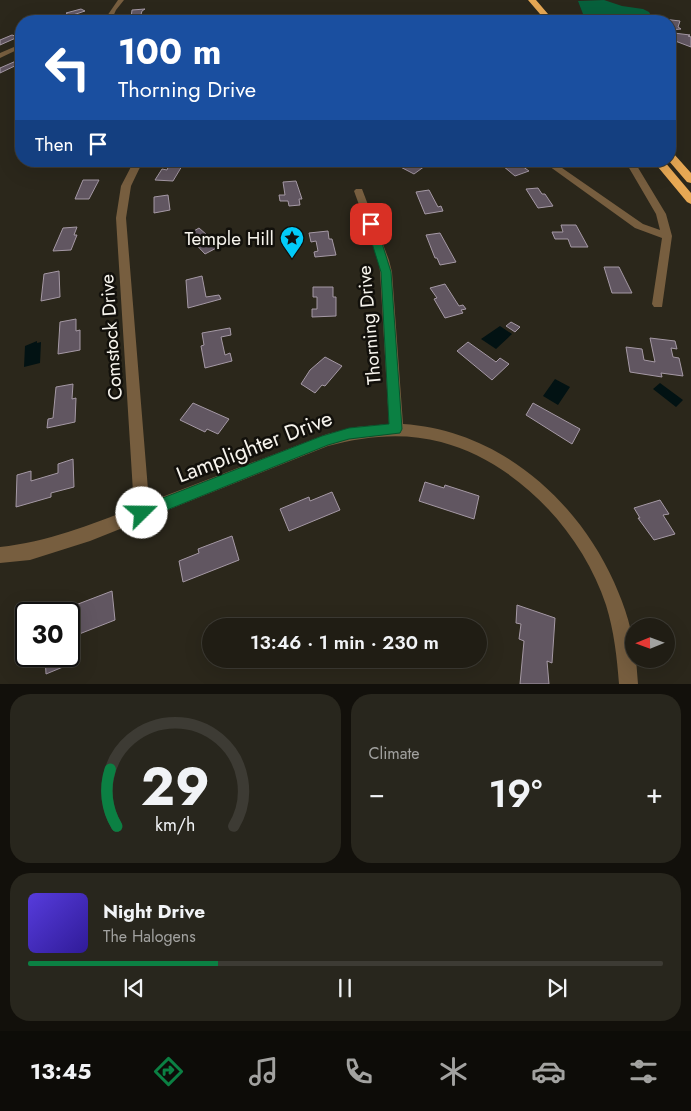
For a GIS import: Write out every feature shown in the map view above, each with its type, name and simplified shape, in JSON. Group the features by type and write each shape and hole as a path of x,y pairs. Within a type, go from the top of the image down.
{"highway":[{"path":"522,0 535,15"},
{"path":"532,0 545,15"},
{"path":"676,163 691,180"},
{"path":"663,167 691,200"}],"street":[{"path":"111,15 121,0"},
{"path":"0,56 15,49"},
{"name":"Comstock Drive","path":"136,167 126,186 121,218 142,513"},
{"path":"555,167 639,226 667,236"},
{"path":"633,167 661,214 667,236 658,304"},
{"name":"Thorning Drive","path":"359,191 384,260 386,272 396,429"},
{"name":"Lamplighter Drive","path":"0,555 57,545 326,440 349,434 396,429 443,436 489,454 525,479 553,504 584,544 603,578 615,608 624,641 629,684"}],"green space":[{"path":"604,0 622,6 643,9 651,15 585,15 578,1"}],"shaded area":[{"path":"500,326 512,334 496,349 481,339"},
{"path":"37,341 37,343 41,342 40,363 24,367 25,346"},
{"path":"555,379 570,387 558,405 543,396"},
{"path":"660,383 683,400 676,407 653,389"}],"building":[{"path":"81,9 85,11 73,15 66,13"},
{"path":"145,9 141,15 131,15 132,10"},
{"path":"676,21 680,21 678,27 681,29 676,29"},
{"path":"676,33 690,35 688,36 691,37 691,47 676,41"},
{"path":"12,35 15,36 15,38 0,45 0,40"},
{"path":"15,61 15,66 0,73 0,68"},
{"path":"168,167 181,167 173,181 155,180 162,169 167,170"},
{"path":"401,167 424,167 414,174"},
{"path":"504,167 523,167 529,171 515,176"},
{"path":"83,180 99,180 89,199 75,199"},
{"path":"296,181 302,199 299,199 300,205 289,206 288,201 280,201 279,195 285,195 283,182"},
{"path":"538,188 542,194 545,194 553,206 538,208 526,189"},
{"path":"429,190 438,207 441,206 443,211 425,214 416,192"},
{"path":"168,195 170,210 154,213 154,197"},
{"path":"561,225 576,225 588,247 571,247 568,239 555,239 552,232 563,232"},
{"path":"77,227 74,235 77,235 71,250 53,251 63,228"},
{"path":"199,228 215,242 219,240 224,244 205,254 187,235"},
{"path":"328,231 329,239 332,239 336,255 315,257 314,252 318,251 316,241 311,242 309,233"},
{"path":"440,233 456,262 440,265 437,258 435,258 426,235"},
{"path":"604,267 619,267 632,293 612,293"},
{"path":"59,271 60,297 41,301 44,274"},
{"path":"202,276 206,297 219,295 221,299 188,308 186,280"},
{"path":"445,284 459,306 463,305 466,309 461,310 463,313 445,318 434,299 437,298 430,288"},
{"path":"313,287 333,287 333,297 336,297 336,316 312,317 312,309 317,309 317,297 313,297"},
{"path":"76,319 76,331 80,330 80,350 58,354 60,322"},
{"path":"511,322 520,327 515,332 506,326"},
{"path":"230,328 231,335 221,337 225,355 230,353 232,361 205,368 201,346 204,345 202,333"},
{"path":"650,338 675,341 677,349 671,348 673,357 679,358 683,376 661,373 662,377 630,372 626,347 642,349 644,360 655,362"},
{"path":"468,342 496,362 500,358 509,364 492,380 457,351"},
{"path":"325,357 342,366 325,386 322,385 315,393 301,384 310,370"},
{"path":"73,384 72,399 76,398 75,422 47,428 48,419 53,418 56,387"},
{"path":"193,403 229,419 218,434 207,429 205,432 180,420"},
{"path":"533,403 580,429 572,444 526,415"},
{"path":"73,459 74,487 51,493 51,497 16,507 17,475 31,471 31,481 58,473 58,464"},
{"path":"425,482 444,488 445,485 479,496 474,519 419,501"},
{"path":"332,492 340,510 289,531 280,509 309,497 310,501"},
{"path":"660,500 669,514 663,515 675,534 654,540 638,518 640,518 634,508"},
{"path":"232,536 239,560 183,582 179,561 199,553 198,549"},
{"path":"112,591 115,620 80,634 80,603"},
{"path":"517,605 555,618 552,663 547,661 549,684 520,684 524,641 519,639 521,624 516,623"},
{"path":"46,667 63,667 46,674"}],"place":[{"name":"Temple Hill","path":"292,259"}],"route":[{"path":"142,513 326,440 372,430 396,429 386,272 384,260 371,224"}]}
